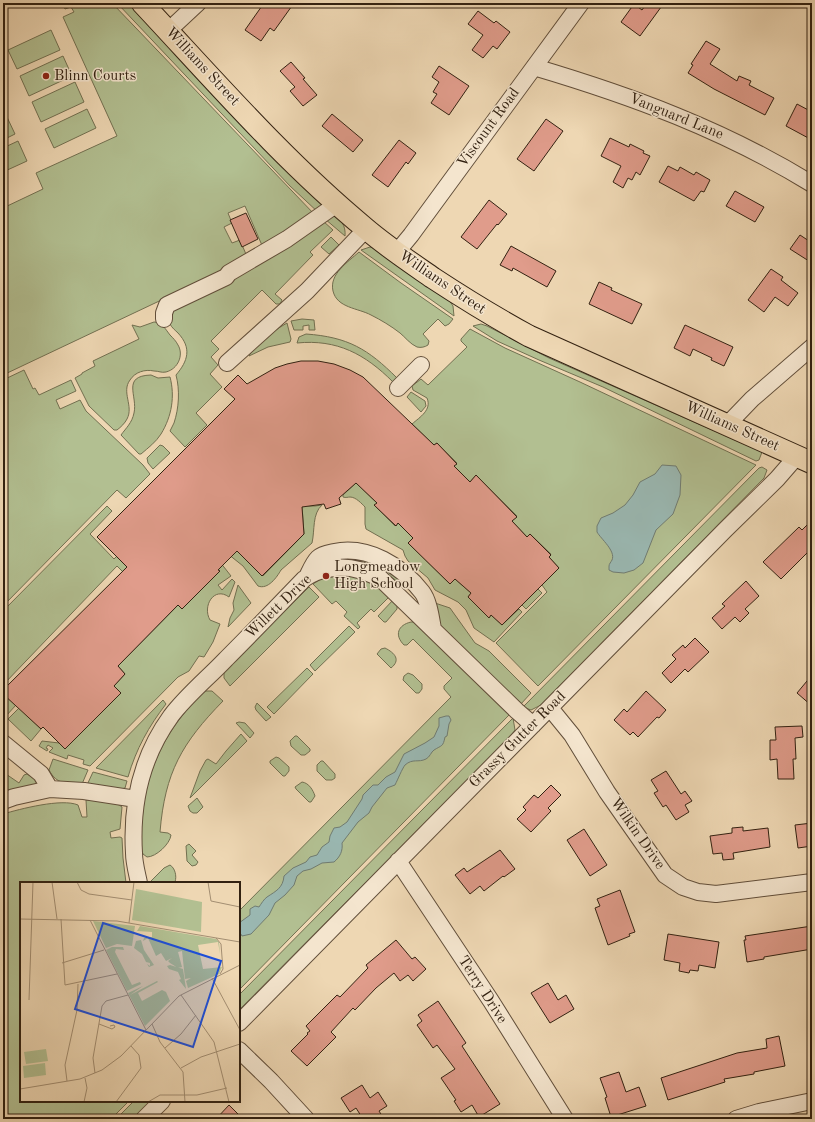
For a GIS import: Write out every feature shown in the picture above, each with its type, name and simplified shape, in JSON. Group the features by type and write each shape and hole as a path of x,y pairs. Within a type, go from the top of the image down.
{"main road":[{"name":"Williams Street","path":"142,3 286,156 337,204 366,229 397,252 474,305 515,328 580,359 804,459"}],"street":[{"path":"168,31 198,3"},
{"name":"Viscount Road","path":"397,252 411,236 581,3"},
{"name":"Vanguard Lane","path":"534,67 617,93 677,115 772,160 812,184"},
{"path":"164,319 164,313 167,305 226,277 229,273 287,239 337,204"},
{"path":"227,363 307,291 366,229"},
{"path":"727,425 752,399 812,347"},
{"path":"398,388 421,365"},
{"name":"Grassy Gutter Road","path":"240,1022 777,479 804,459"},
{"name":"Willett Drive","path":"139,882 134,855 134,817 139,783 151,751 171,716 307,577 318,559 328,553 350,550 371,554 400,570 422,591 427,602 433,630 533,725"},
{"name":"Wilkin Drive","path":"550,708 572,735 607,792 665,875 683,887 698,892 716,894 812,882"},
{"path":"3,743 41,774 50,789"},
{"path":"3,801 50,789 84,791 136,799"},
{"name":"Terry Drive","path":"398,861 491,1001 565,1119"},
{"path":"240,1051 306,1119"},
{"path":"736,1119 759,1112 812,1101"},
{"path":"144,1119 161,1102"}],"green space":[{"path":"66,3 112,3 315,215 264,250 245,206 228,213 232,223 224,227 232,243 240,240 248,259 3,375 3,208 43,189 36,173 117,136 63,17 74,12 71,7 65,9 63,5"},
{"path":"117,3 129,3 275,159 323,206 320,214 290,186"},
{"name":"Blinn Courts","path":"51,30 60,50 17,69 8,50"},
{"name":"Blinn Courts","path":"63,56 72,76 29,96 20,76"},
{"name":"Blinn Courts","path":"75,82 84,102 41,122 32,102"},
{"name":"Blinn Courts","path":"87,109 96,128 54,148 45,129"},
{"path":"6,115 15,134 3,140 3,116"},
{"path":"18,141 27,161 3,172 3,148"},
{"path":"332,215 338,218 342,223 345,229 345,236 325,219"},
{"path":"323,221 333,230 310,252 313,255 275,294 282,300 280,304 276,304 262,290 211,341 219,349 211,357 218,365 210,374 222,387 196,413 207,425 185,447 170,431 176,417 178,405 176,375 186,360 187,354 185,344 170,324 172,306"},
{"path":"331,237 339,245 329,254 321,247"},
{"path":"370,247 449,300 453,306 454,316 361,250"},
{"path":"359,252 453,319 445,326 438,319 423,334 429,341 428,345 424,347 414,346 386,323 343,304 335,297 333,291 334,279 340,269"},
{"path":"302,319 314,320 315,330 309,330 309,325 303,326 303,330 294,330 291,321"},
{"path":"154,322 159,323 164,327 177,344 180,349 179,361 174,368 166,372 151,370 144,371 137,373 132,377 127,389 129,414 123,425 117,430 114,430 89,406 75,378 95,366 93,361 139,339 132,325 140,327"},
{"path":"287,323 291,339 290,342 268,347 249,356 272,332"},
{"path":"481,324 549,358 760,451 762,452 759,460 756,461 603,387 497,341 473,326"},
{"path":"470,329 505,348 756,465 538,686 496,643 547,592 542,585 559,568 549,557 551,554 530,534 527,537 512,521 517,516 476,475 470,482 454,466 457,463 437,443 434,445 412,424 427,410 428,402 427,398 413,390 412,386 421,379 428,385 467,347 461,339"},
{"path":"306,334 334,338 356,346 376,359 397,378 393,382 372,364 350,350 325,343 297,343 299,337"},
{"path":"24,370 33,389 35,388 39,395 71,380 76,391 56,400 60,409 80,400 86,411 143,465 150,474 126,498 117,490 3,606 3,380"},
{"path":"151,375 158,378 170,377 172,384 172,406 165,427 157,440 141,454 139,454 121,435 130,423 134,413 133,383 136,379 142,376"},
{"path":"411,392 425,401 426,406 421,412 407,397"},
{"path":"160,445 170,453 153,469 148,463 147,458"},
{"path":"762,467 767,470 764,478 541,705 531,710 523,707 759,468"},
{"path":"356,483 377,503 375,506 395,526 398,523 413,538 408,543 450,584 455,579 471,593 468,597 489,618 491,615 502,625 519,609 522,612 494,642 474,628 466,610 458,602 435,590 428,578 408,561 403,550 366,529 365,507 354,498 343,497 343,495"},
{"path":"322,505 315,518 312,543 281,570 269,585 262,587 258,586 243,566 228,554 234,548 263,576 304,534 302,506"},
{"path":"107,506 112,511 90,534 114,559 119,554 133,569 126,575 117,566 3,685 3,611"},
{"path":"347,556 380,564 402,582 400,584 377,568 361,562 333,560"},
{"path":"220,562 231,576 218,585 222,590 232,579 235,582 229,597 224,594 219,594 211,599 207,609 208,615 210,620 220,624 213,642 204,657 199,656 189,671 178,677 90,766 83,764 84,760 68,755 67,759 49,752 53,748 48,745 46,748 48,749 47,751 39,746 42,741 59,743 65,749 120,693 114,686 125,674 118,666 178,605 182,609 220,571 216,567"},
{"path":"341,575 350,575 369,580 390,596 374,612 371,609 357,623 360,627 358,629 344,616 347,612 336,601 332,604 313,584 321,579"},
{"path":"238,585 251,603 228,627 234,610 233,603"},
{"path":"309,587 319,597 230,686 224,678 224,672"},
{"path":"538,589 542,593 526,609 522,605"},
{"path":"394,599 397,603 397,609 386,622 384,622 378,616"},
{"path":"432,602 450,608 475,643 489,651 531,693 520,705 441,627"},
{"path":"416,622 510,714 240,989 240,910 451,697 444,689 444,686 452,678 413,639 407,645 404,645 399,638 398,634 400,628 407,623"},
{"path":"349,626 355,632 315,671 310,665"},
{"path":"385,648 392,652 396,657 396,662 391,668 377,654 381,649"},
{"path":"307,668 313,674 274,714 267,707"},
{"path":"408,673 413,675 422,684 422,689 419,693 416,693 403,680 404,676"},
{"path":"212,691 223,701 186,745 178,760 171,775 162,811 160,832 171,835 170,839 158,852 147,857 141,850 140,837 144,801 153,767 168,736 178,721 202,693"},
{"path":"3,694 16,705 6,716 3,711"},
{"path":"163,700 166,704 144,738 128,777 96,768"},
{"path":"257,703 271,717 266,721 256,710 255,707"},
{"path":"19,708 41,729 31,741 8,719"},
{"path":"513,718 515,730 509,738 240,1009 240,994"},
{"path":"236,723 245,723 254,733 250,738"},
{"path":"241,734 247,741 190,798 200,771 206,760 208,759 216,764"},
{"path":"297,736 310,749 310,751 305,755 301,755 291,746 290,741"},
{"path":"276,757 289,767 289,771 285,776 283,776 270,763 270,761"},
{"path":"53,759 88,770 82,784 62,782 55,778 49,770"},
{"path":"323,761 335,774 335,778 332,780 326,780 317,771 317,765"},
{"path":"3,772 19,783 24,775 27,774 35,779 37,784 35,786 3,794"},
{"path":"93,772 127,781 125,788 121,789 87,785"},
{"path":"302,782 309,785 312,789 315,796 311,802 309,802 295,787"},
{"path":"197,798 203,807 197,813 193,813 190,811 188,806"},
{"path":"86,800 110,802 122,807 120,829 110,832 111,838 122,838 126,882 20,882 20,1102 128,1102 111,1119 3,1119 3,814 52,803 71,803 78,805 82,817 87,817"},
{"path":"189,844 196,851 192,855 198,862 196,865 192,866 187,861 186,846"},
{"path":"170,865 173,868 176,877 175,882 150,882 164,868"},
{"path":"133,1102 151,1102 134,1119 116,1119"}],"water":[{"path":"662,465 676,466 681,475 680,495 673,514 656,530 643,563 634,570 624,573 613,572 609,570 609,565 613,556 612,553 608,545 597,532 597,526 601,518 613,513 625,505 633,495 640,482 655,474"},
{"path":"449,716 451,720 447,736 445,737 443,744 433,751 426,759 413,761 405,765 395,785 387,788 369,813 358,822 342,843 341,851 336,860 334,862 322,863 311,869 303,871 297,876 294,885 275,903 269,915 251,934 242,936 240,933 240,922 250,915 250,909 255,906 259,907 266,898 276,891 282,884 284,876 293,868 306,862 310,857 317,855 322,847 329,842 334,828 340,827 347,822 363,795 373,785 378,785 386,777 395,772 404,754 434,737 439,726 439,718"}],"building":[{"path":"264,3 294,3 274,31 270,28 261,41 245,30"},
{"path":"647,3 664,3 640,36 621,22 634,4 642,10"},
{"path":"478,11 494,23 496,21 510,32 497,49 493,46 483,58 472,50 483,35 468,24"},
{"path":"706,41 720,49 710,64 737,81 739,76 751,81 749,85 774,98 765,115 714,89 688,73 693,65 691,64"},
{"path":"291,62 317,95 303,106 290,91 295,87 280,71"},
{"path":"439,66 469,86 449,115 431,103 437,94 433,92 439,82 432,77"},
{"path":"797,104 812,112 812,140 786,126"},
{"path":"332,114 363,140 353,152 322,126"},
{"path":"546,119 563,131 534,171 517,159"},
{"path":"610,138 629,147 630,144 644,151 643,153 650,156 640,175 636,172 632,180 628,178 623,188 613,182 621,166 601,156"},
{"path":"399,140 416,153 408,164 406,162 388,187 372,175"},
{"path":"668,166 678,171 680,167 694,175 696,172 710,180 704,192 701,191 694,201 659,182"},
{"path":"735,191 764,207 755,222 726,206"},
{"path":"489,200 507,214 477,249 461,237"},
{"path":"246,213 258,239 242,247 230,220"},
{"path":"800,235 812,243 812,263 790,249"},
{"path":"511,246 556,271 547,287 513,268 512,271 500,265"},
{"path":"771,269 783,277 781,280 798,293 788,306 775,297 764,312 748,300"},
{"path":"599,282 612,288 611,290 642,304 632,324 589,304"},
{"path":"685,325 733,347 724,366 711,360 712,358 693,349 690,356 674,348"},
{"path":"301,361 318,361 334,364 363,377 434,445 437,443 457,464 454,466 470,482 476,475 517,517 512,521 527,537 530,534 551,555 549,557 559,568 502,625 491,615 489,618 468,597 471,593 455,579 450,584 408,543 413,538 398,523 396,526 374,505 377,503 356,483 339,498 341,504 326,509 324,504 302,507 304,534 262,576 237,551 218,570 220,571 182,609 178,605 118,666 125,674 114,686 121,693 65,749 43,727 41,729 3,694 3,690 127,567 97,537 235,399 224,389 238,375 247,384 275,368"},
{"path":"812,520 812,548 781,579 763,562 799,527 802,530"},
{"path":"746,581 759,596 745,609 749,613 740,622 735,617 722,629 712,618 725,606 722,604"},
{"path":"695,638 709,652 688,672 685,669 671,683 662,673 676,659 672,655 683,645 685,648"},
{"path":"812,675 812,706 797,693"},
{"path":"646,691 666,710 659,718 657,717 638,737 633,732 630,735 614,720 624,709 627,712"},
{"path":"802,726 803,737 795,738 796,759 793,759 794,779 778,779 777,759 770,760 770,740 776,740 775,727"},
{"path":"666,771 681,794 685,791 692,801 685,805 689,812 676,820 666,805 663,807 654,793 658,791 651,780"},
{"path":"551,785 561,795 548,808 551,811 531,832 517,819 526,810 523,807 534,795 538,798"},
{"path":"812,823 812,846 798,848 795,825"},
{"path":"743,827 743,831 768,828 770,847 733,853 734,859 723,860 722,853 713,854 710,836 732,833 732,828"},
{"path":"584,829 607,865 590,876 567,840"},
{"path":"500,850 515,869 504,877 503,876 484,891 480,886 470,894 455,875 464,868 467,872"},
{"path":"620,890 635,932 629,934 630,936 608,945 595,908 600,906 597,899"},
{"path":"812,926 812,949 764,957 764,959 747,962 744,940 746,940 745,936"},
{"path":"668,934 719,942 715,968 699,965 698,971 690,970 689,973 679,971 680,963 664,960"},
{"path":"396,940 412,959 415,957 426,969 413,981 408,975 400,981 394,973 376,988 355,1010 353,1008 331,1032 336,1037 307,1066 291,1051 310,1031 306,1026 337,995 340,997 368,968 366,965"},
{"path":"548,983 558,1000 566,995 574,1009 550,1023 531,993"},
{"path":"438,1001 466,1043 462,1046 500,1104 479,1117 472,1105 461,1112 454,1101 456,1100 441,1078 455,1069 437,1045 433,1048 417,1025 422,1021 418,1015"},
{"path":"779,1036 785,1066 754,1072 754,1074 724,1079 725,1082 668,1100 661,1078 737,1053 767,1048 766,1039"},
{"path":"619,1072 626,1092 639,1087 646,1106 611,1117 605,1098 607,1097 600,1078"},
{"path":"362,1085 370,1098 378,1092 387,1106 379,1111 384,1119 363,1119 356,1108 350,1112 341,1098"},
{"path":"229,1105 243,1119 216,1119"}],"place":[{"name":"Blinn Courts","path":"46,76"},
{"name":"Longmeadow High School","path":"326,576"}]}
